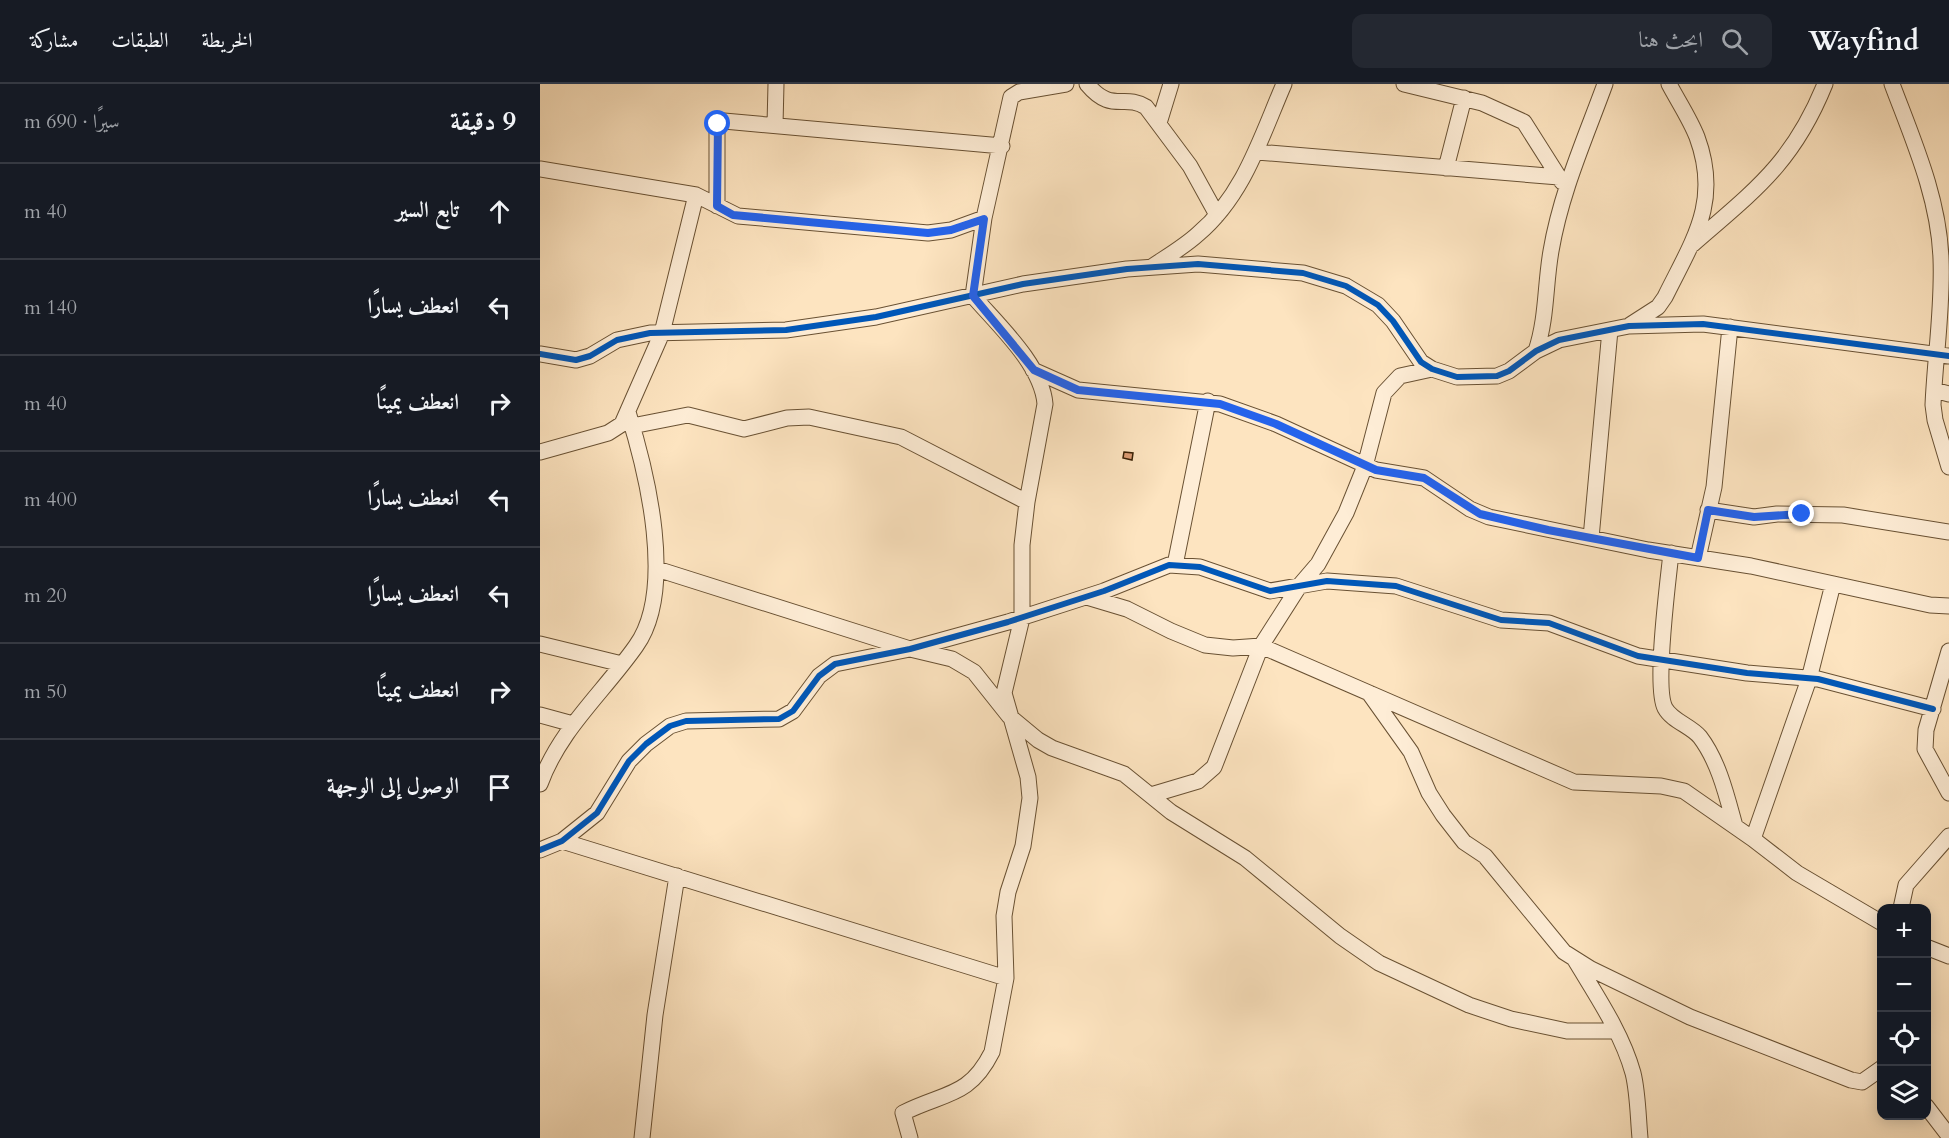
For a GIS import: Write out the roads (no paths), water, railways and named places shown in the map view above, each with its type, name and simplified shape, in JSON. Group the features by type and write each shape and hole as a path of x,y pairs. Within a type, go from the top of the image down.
{"street":[{"path":"776,84 776,126"},
{"path":"910,1138 903,1113 962,1090 987,1063 992,1052 1006,978 1004,916 1008,892 1023,846 1030,798 1028,777 1004,700 1005,679 1022,618 1022,545 1027,502 1045,404 1044,389 1034,370 973,296 984,219 1014,88 1066,84"},
{"path":"1087,84 1106,101 1143,105 1190,166 1217,215"},
{"path":"1159,123 1171,84"},
{"path":"1153,266 1198,235 1217,215 1236,189 1257,152 1284,84"},
{"path":"1404,84 1493,107 1527,124 1562,182"},
{"path":"1536,351 1545,318 1551,251 1562,182 1605,84"},
{"path":"1629,326 1662,302 1689,248 1704,211 1706,170 1696,136 1669,84"},
{"path":"1689,248 1771,176 1789,152 1813,112 1825,84"},
{"path":"1892,84 1922,163 1934,207 1941,257 1943,326 1941,392 1935,420 1949,467"},
{"path":"1446,168 1464,98"},
{"path":"717,206 718,124 724,121 1002,146"},
{"path":"1257,152 1446,168 1562,182"},
{"path":"540,169 696,195 738,216 928,233 951,230 984,219"},
{"path":"540,784 549,759 573,724 638,644 646,625 657,569 647,479 630,419 662,333 696,195"},
{"path":"540,354 576,360 590,356 628,336 786,330 876,316 1023,284 1153,266 1231,266 1303,273 1331,279 1378,306 1393,321 1413,353 1432,369 1457,377 1497,376 1509,371 1536,351 1559,340 1629,326 1703,324 1942,355"},
{"path":"1698,558 1714,487 1731,327"},
{"path":"1591,538 1610,330"},
{"path":"1151,795 1198,781 1214,767 1261,646 1335,536 1365,466 1384,393 1400,376 1432,369"},
{"path":"1034,370 1078,390 1208,401 1276,424 1384,473 1424,478 1480,514 1930,605 1949,606"},
{"path":"1175,565 1208,401"},
{"path":"540,452 608,434 630,419 688,415 744,429 787,418 809,417 901,437 1027,502"},
{"path":"1708,510 1754,517 1777,514 1843,515 1949,532"},
{"path":"1671,553 1662,660 1664,705 1670,714 1702,740 1724,784 1735,826"},
{"path":"540,850 562,841 597,813 629,761 646,744 670,726 686,721 779,719 794,711 819,676 835,664 910,649 1022,618 1175,565 1200,567 1270,591 1300,585 1351,581 1396,586 1501,620 1549,622 1638,656 1747,673 1850,685 1933,709"},
{"path":"657,569 910,649 952,659 974,672 1009,716 1044,744 1116,770 1171,812 1245,858 1362,953 1405,976 1469,1005 1511,1019 1566,1031 1616,1031"},
{"path":"1754,839 1809,679 1833,584"},
{"path":"1087,597 1127,609 1205,645 1233,648 1261,646 1574,782 1660,786 1684,791 1754,839 1797,873 1877,921"},
{"path":"540,644 622,664"},
{"path":"1949,651 1925,739 1925,749 1949,793"},
{"path":"1369,693 1410,752 1429,794 1443,815 1464,842 1485,856 1548,935 1575,960 1690,1017 1851,1080 1862,1082 1877,1071"},
{"path":"540,715 573,724"},
{"path":"1931,761 1949,764"},
{"path":"1902,904 1906,885 1949,836"},
{"path":"562,841 1006,978"},
{"path":"642,1138 655,1015 677,876"},
{"path":"1931,949 1949,956"},
{"path":"1575,960 1616,1031 1634,1075 1640,1138"},
{"path":"1931,1113 1949,1136"}]}
